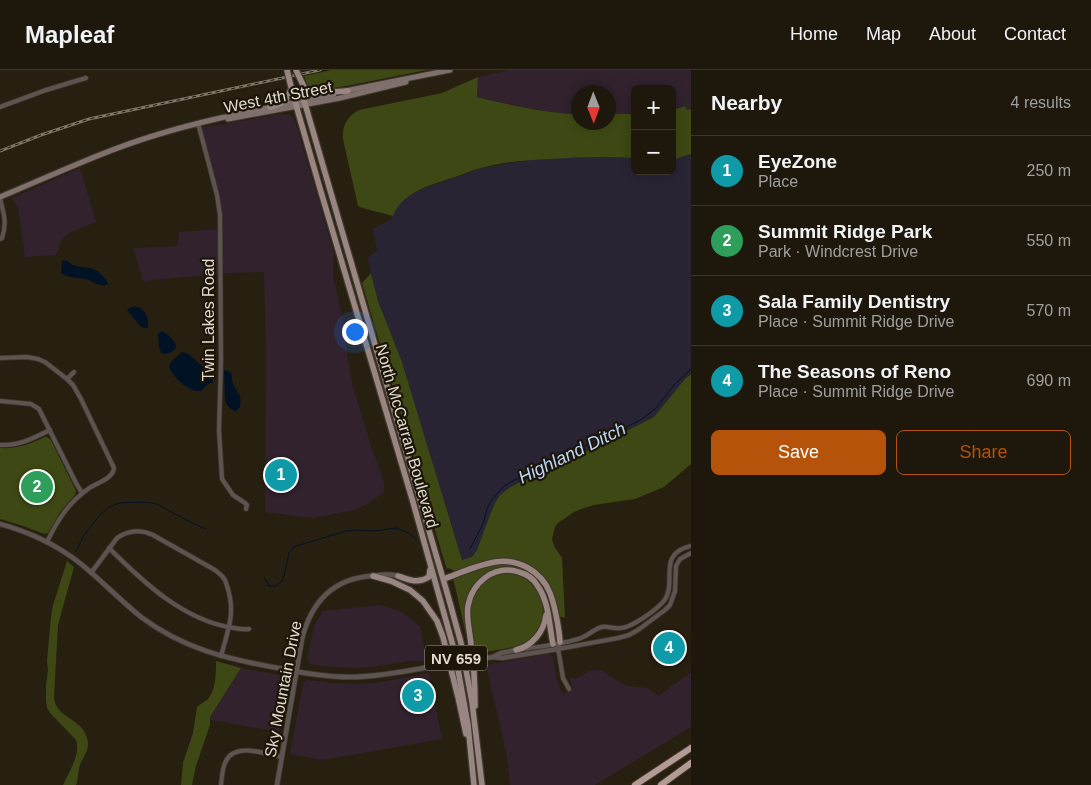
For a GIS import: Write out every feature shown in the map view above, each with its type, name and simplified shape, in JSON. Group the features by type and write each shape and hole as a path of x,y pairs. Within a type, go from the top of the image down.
{"highway":[{"path":"635,785 691,748"},
{"path":"661,785 691,763"}],"main road":[{"name":"North McCarran Boulevard","path":"296,70 303,89 304,103 444,579 460,644 475,723 482,785"},
{"name":"West 4th Street","path":"0,198 128,144 177,128 250,116 348,91 450,70"},
{"name":"West 4th Street","path":"304,103 355,95 450,70"},
{"name":"North McCarran Boulevard","path":"287,71 291,91 429,560 457,662 470,739 470,758 474,785"},
{"path":"303,89 313,93 348,91"},
{"path":"270,107 284,102 291,91"},
{"name":"West 4th Street","path":"198,124 270,107 296,105"},
{"path":"338,248 347,245"},
{"path":"398,576 412,581 426,579 431,571 429,560"},
{"path":"444,579 498,562 513,562 528,568 541,578 550,594 557,645"},
{"path":"475,723 475,681 467,611 475,588 482,580 503,570 526,575 535,581 546,603 557,645"},
{"path":"374,576 391,581 410,590 423,601 437,620 458,697 470,758"},
{"path":"516,650 528,645 540,632 546,618 546,603"}],"street":[{"path":"0,107 86,78"},
{"name":"Twin Lakes Road","path":"198,124 220,215 222,361 219,430 222,479 233,495 246,503 246,509"},
{"path":"0,198 1,208 6,218 5,232 0,239"},
{"path":"0,358 28,357 38,359 45,362 73,384 112,463 114,471 111,476 82,493 64,512 47,542"},
{"path":"67,379 74,372"},
{"path":"0,400 35,406 42,413 82,493"},
{"path":"0,444 8,445 22,442 50,430"},
{"path":"0,524 47,542 70,556 152,624 185,642 221,656 297,672 333,677 357,677 429,668 493,657 502,658 581,638 603,627 626,628 663,602 668,594 669,570 673,557 683,548 691,546"},
{"path":"91,573 114,542 123,534 135,531 147,532 215,570 222,576 232,607 231,620 221,656"},
{"path":"109,548 166,599 217,624 243,630 249,629"},
{"path":"493,657 516,650 618,638 629,635 670,605 675,591 676,566 680,559 691,553"},
{"name":"Sky Mountain Drive","path":"277,785 302,639 307,621 317,605 328,593 354,578 384,574 398,576"},
{"path":"557,645 563,678 569,689"},
{"path":"221,785 225,763 229,756 235,752 247,750 282,757"}],"shaded area":[{"path":"509,70 691,70 691,109 686,110 684,106 676,109 676,85 631,85 631,114 616,114 616,85 571,85 571,114 559,113 477,97 478,77"},
{"path":"281,114 291,115 295,121 334,254 333,276 344,323 352,384 384,484 384,491 367,504 354,510 314,518 265,512 266,350 264,272 230,273 143,281 133,248 178,246 179,232 221,229 220,215 199,128"},
{"path":"691,154 691,374 654,417 547,471 520,482 500,495 495,503 477,550 472,557 462,560 402,362 378,301 368,259 377,251 373,229 391,219 398,205 416,191 482,168 530,160 602,156 631,158 631,175 676,175 676,159"},
{"path":"80,168 96,222 69,233 60,241 59,250 56,255 25,257 18,208 12,198"},
{"path":"380,605 400,611 420,626 427,662 409,661 373,667 352,668 320,666 308,663 307,659 314,626 323,611"},
{"path":"547,654 553,657 557,680 563,694 573,689 569,676 575,679 594,670 602,670 627,686 648,688 658,696 691,672 691,727 595,785 510,785 507,757 486,665"},
{"path":"241,668 288,678 279,732 211,720 210,717"},
{"path":"429,673 442,739 323,760 290,754 303,683 305,681 375,683"}],"green space":[{"path":"332,70 427,70 346,86 316,90 308,87 304,76"},
{"path":"478,77 477,97 515,106 571,113 571,130 616,130 616,114 631,114 631,158 571,158 498,164 481,168 416,191 402,202 393,216 358,206 343,139 343,130 348,118 359,110 442,93"},
{"path":"685,106 687,110 691,109 691,154 676,159 676,130 676,109"},
{"path":"371,273 378,301 402,362 462,560 472,557 477,550 495,503 500,495 520,482 547,471 654,417 691,374 691,464 664,487 635,499 584,508 574,512 555,527 552,539 562,558 565,618 558,616 554,595 547,581 527,564 502,558 488,560 455,571 447,569 362,283"},
{"path":"45,437 51,440 76,491 75,495 60,512 48,533 44,534 0,519 0,448 23,446"},
{"path":"67,561 74,567 58,625 54,697 59,710 82,728 88,743 76,785 63,785 76,757 76,740 51,714 47,708 46,701 51,617"},
{"path":"499,563 517,565 534,574 531,576 500,569 471,591 468,644 453,578"},
{"path":"512,573 530,582 541,598 543,617 540,626 528,641 520,645 475,654 470,616 471,603 474,596 484,583 496,575"},
{"path":"216,661 241,668 210,717 210,725 196,766 192,785 181,785 183,763 193,733 197,707 207,700 212,692 215,682"}],"water":[{"path":"66,260 73,265 95,270 103,276 108,284 104,286 89,280 64,275 61,273 62,261"},
{"path":"131,307 142,309 148,320 148,328 141,327 127,310"},
{"path":"162,331 175,342 176,348 172,352 162,354 159,348 158,334"},
{"path":"182,352 191,356 205,368 208,377 213,380 201,391 186,387 171,371 170,363"},
{"path":"224,370 231,373 234,386 240,396 240,407 236,411 226,404"}],"waterway":[{"name":"Highland Ditch","path":"470,549 483,524 491,501 504,486 570,451 603,439 642,419 655,409 675,384 691,369"},
{"name":"Highland Ditch","path":"76,551 84,535 98,517 109,507 119,503 153,503 206,529"},
{"name":"Highland Ditch","path":"264,577 269,586 276,586 282,581 289,553 294,547 346,531 375,531 396,528 415,538"}],"railway":[{"path":"0,151 89,119 320,70"}],"place":[{"name":"EyeZone","path":"281,475"},
{"name":"Summit Ridge Park","path":"37,487"},
{"name":"The Seasons of Reno","path":"669,648"},
{"name":"Sala Family Dentistry","path":"418,696"}]}
